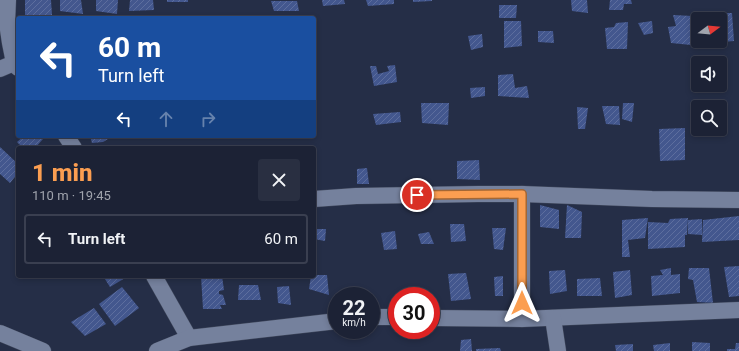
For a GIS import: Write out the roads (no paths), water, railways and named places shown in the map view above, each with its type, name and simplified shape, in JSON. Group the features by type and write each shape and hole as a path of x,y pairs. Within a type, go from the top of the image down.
{"street":[{"path":"8,0 4,23 10,43 11,67"},
{"path":"522,194 522,319"},
{"path":"316,199 364,196 522,194 652,199 739,200"},
{"path":"155,278 189,338"},
{"path":"440,318 522,319 739,310"},
{"path":"553,318 558,351"},
{"path":"157,351 189,338 328,322"},
{"path":"0,333 43,351"}]}
